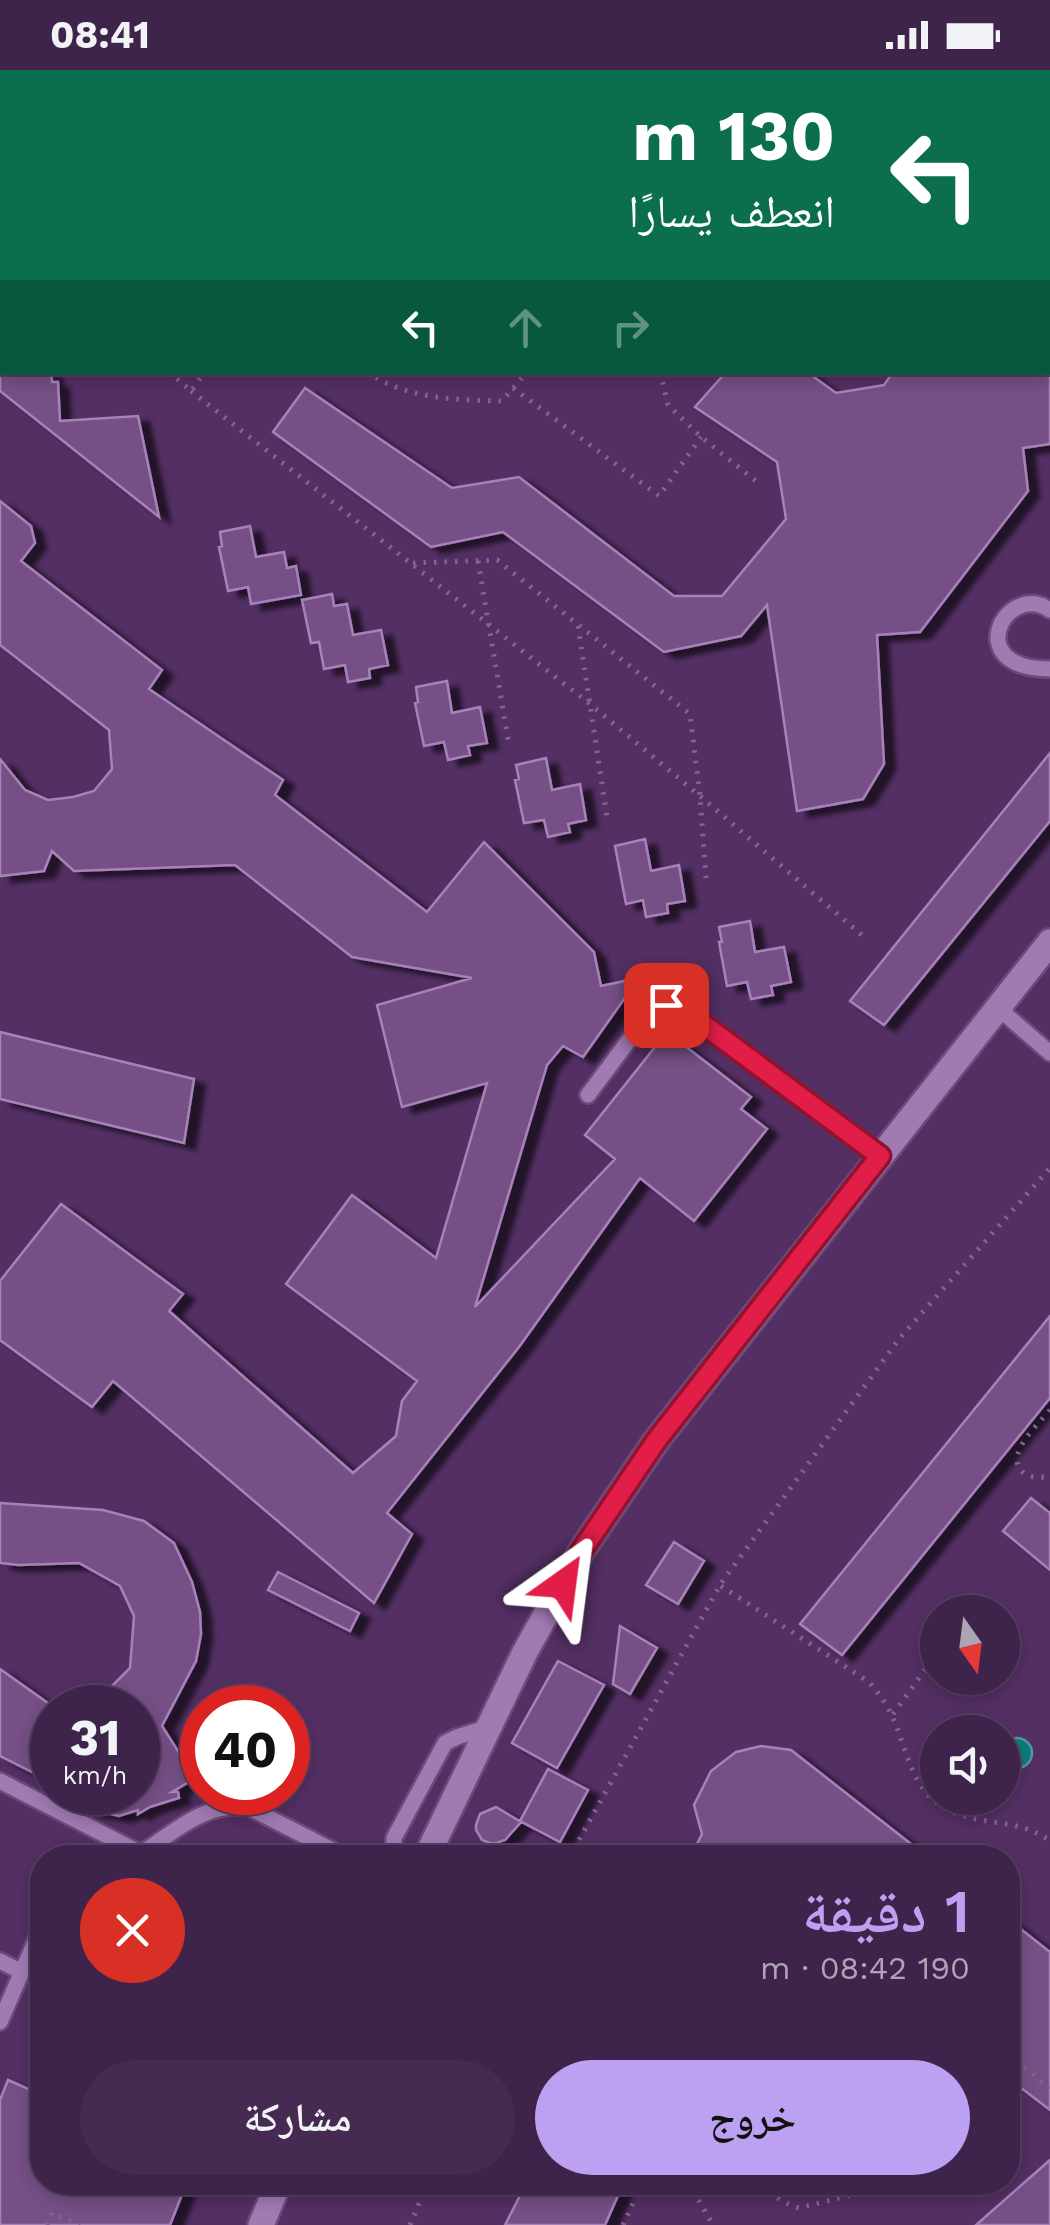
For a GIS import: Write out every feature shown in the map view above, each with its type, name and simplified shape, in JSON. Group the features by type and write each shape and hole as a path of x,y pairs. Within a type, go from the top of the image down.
{"street":[{"path":"432,1845 525,1652 582,1550 656,1441 1050,942"},
{"path":"261,2225 274,2195"}],"lane":[{"path":"1050,610 1040,603 1024,604 1009,611 1000,624 999,642 1002,654 1014,664 1050,669"},
{"path":"588,1095 650,1012 666,1005 684,1010 880,1156"},
{"path":"997,1007 1050,1053"},
{"path":"394,1845 445,1743 488,1727"},
{"path":"0,1780 127,1845"},
{"path":"160,1845 206,1811 248,1806 323,1845"},
{"path":"0,2022 30,1954"},
{"path":"0,1961 22,1972"}],"path":[{"path":"172,375 590,704 864,938"},
{"path":"191,391 204,375"},
{"path":"370,375 380,382 444,399 502,401 524,375"},
{"path":"661,375 668,405 700,437 756,480"},
{"path":"513,388 659,496 700,437"},
{"path":"410,563 497,560 690,714 706,878"},
{"path":"478,561 509,745"},
{"path":"578,623 607,817"},
{"path":"576,1845 720,1586 899,1339 1050,1168"},
{"path":"1050,1410 1020,1447 1016,1460 1021,1472 1032,1478 1050,1478"},
{"path":"720,1586 868,1682 892,1715 917,1782 930,1798 947,1810 1026,1828 1050,1840"},
{"path":"892,1715 920,1677"},
{"path":"1020,2064 1050,2088"},
{"path":"410,2225 423,2195"},
{"path":"623,2225 636,2195"},
{"path":"696,2195 713,2225"},
{"path":"774,2195 799,2208 851,2195"},
{"path":"47,2225 52,2213 80,2225"}],"shaded area":[{"path":"1020,1738 1031,1747 1031,1759 1020,1768"}],"building":[{"path":"0,375 51,375 52,382 58,382 60,421 138,416 159,517 0,391"},
{"path":"723,375 811,375 836,393 884,385 891,375 1050,375 1050,444 1023,448 1028,491 920,632 877,635 884,764 863,799 797,811 767,605 741,636 664,652 503,532 431,547 273,432 305,388 452,488 519,477 674,596 722,596 786,519 777,462 695,407"},
{"path":"0,501 31,526 35,543 21,561 162,670 149,689 283,780 275,795 427,912 484,842 594,952 601,986 639,978 583,1057 563,1046 547,1065 475,1307 615,1159 585,1135 667,1032 751,1097 741,1109 767,1129 694,1221 640,1178 519,1347 387,1513 412,1534 374,1603 113,1381 92,1407 0,1340 0,1281 61,1204 183,1294 169,1311 353,1473 396,1436 402,1401 417,1381 286,1284 352,1195 436,1258 487,1083 402,1107 377,1005 472,978 352,957 235,865 74,871 52,851 44,871 0,876 0,759 25,790 48,800 94,791 112,769 109,730 0,645"},
{"path":"250,526 256,557 284,552 287,568 296,566 301,595 251,604 248,587 228,591 219,547 220,532"},
{"path":"332,594 334,606 347,604 353,635 381,630 388,665 369,669 370,678 348,682 345,665 324,669 319,642 311,643 302,600"},
{"path":"447,681 452,713 480,707 487,743 468,746 470,755 448,760 444,742 424,746 415,703 416,687"},
{"path":"1050,753 1050,821 884,1025 850,1001"},
{"path":"546,758 552,790 580,784 586,820 568,824 570,832 548,837 544,820 524,823 515,780 519,779 516,765"},
{"path":"645,839 651,871 679,865 685,901 667,904 668,913 646,917 643,900 626,904 615,846"},
{"path":"750,921 755,952 784,947 791,982 771,986 773,995 751,999 747,982 727,986 719,942 719,927"},
{"path":"0,1032 194,1079 184,1143 0,1099"},
{"path":"1050,1316 1050,1398 842,1655 800,1624"},
{"path":"1031,1498 1050,1513 1050,1570 1003,1531"},
{"path":"0,1503 103,1510 144,1521 174,1543 192,1582 201,1634 196,1661 180,1685 162,1726 180,1754 180,1787 172,1792 178,1792 179,1798 160,1804 160,1685 113,1685 130,1668 134,1616 120,1586 79,1563 0,1563"},
{"path":"674,1542 704,1561 678,1604 646,1585"},
{"path":"278,1572 359,1613 350,1631 268,1590"},
{"path":"620,1626 657,1648 630,1694 613,1684"},
{"path":"558,1661 604,1685 557,1768 512,1743"},
{"path":"0,1669 30,1690 30,1771 0,1756"},
{"path":"761,1746 791,1750 912,1845 696,1845 702,1834 694,1805 711,1771 736,1752"},
{"path":"548,1769 588,1790 560,1842 520,1821"},
{"path":"496,1807 521,1822 505,1840 493,1844 482,1840 476,1825 480,1814"},
{"path":"1020,1928 1050,1952 1050,2110 1020,2087"},
{"path":"8,2080 30,2090 30,2195 182,2195 170,2225 0,2225 0,2100"},
{"path":"1050,2160 1050,2225 976,2225 1010,2195 1020,2195 1020,2186"},
{"path":"520,2195 618,2195 605,2225 505,2225"}],"route":[{"path":"563,1584 656,1441 880,1156 684,1010 666,1005"}]}
